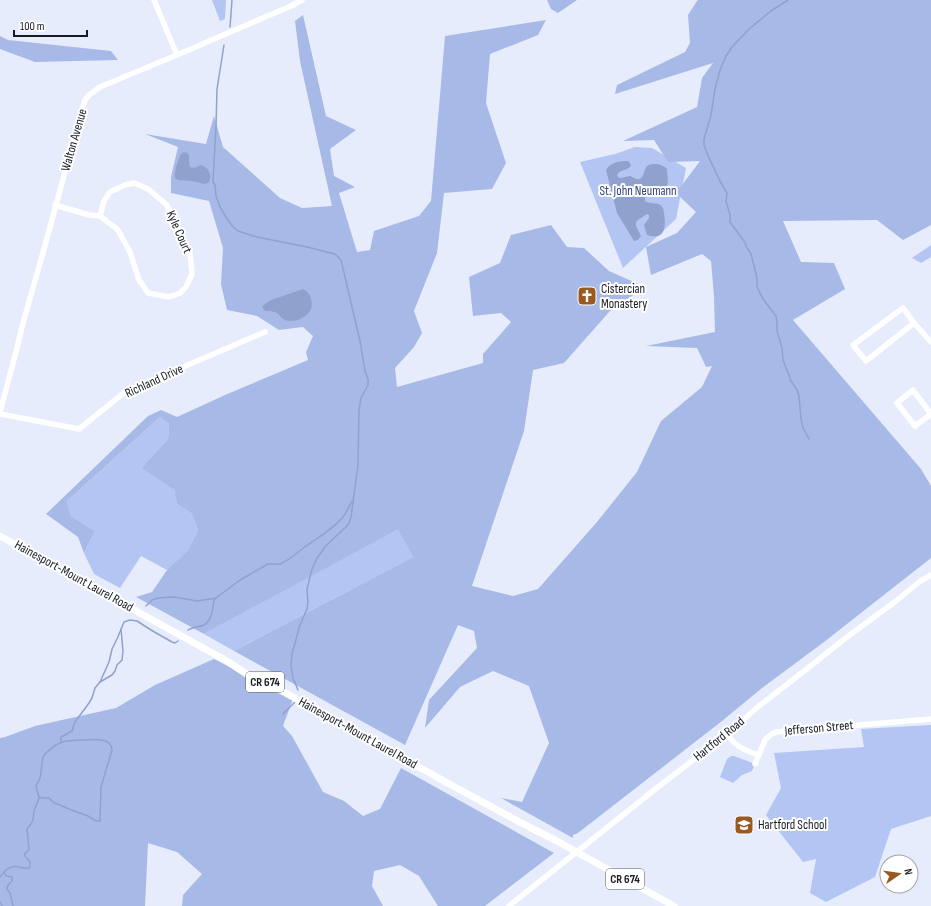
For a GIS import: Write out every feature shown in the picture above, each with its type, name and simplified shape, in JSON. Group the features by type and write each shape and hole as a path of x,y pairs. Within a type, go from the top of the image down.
{"main road":[{"name":"Hainesport-Mount Laurel Road","path":"0,536 227,661 248,675 260,679 674,906"}],"street":[{"path":"154,0 177,55"},
{"name":"Walton Avenue","path":"0,413 22,323 85,100 100,87 302,0"},
{"name":"Kyle Court","path":"55,205 100,216 118,230 130,252 139,280 148,293 169,296 180,293 186,287 192,274 190,253 167,205 148,189 134,183 117,188 110,192 104,201 100,216"},
{"path":"914,324 866,361 853,345 903,308 914,324 931,342"},
{"name":"Richland Drive","path":"0,413 79,429 125,392 265,332"},
{"path":"913,390 931,414 915,426 897,403 913,390"},
{"name":"Hartford Road","path":"509,906 674,774 727,734 759,706 919,582 931,575"},
{"name":"Jefferson Street","path":"755,764 767,737 781,731 931,719"},
{"path":"727,734 740,748 748,752 759,754"}],"green space":[{"path":"212,0 226,0 225,19 220,21"},
{"name":"St. John Neumann","path":"635,147 652,148 686,168 676,219 623,268 580,162 615,154"},
{"path":"931,245 931,257 921,263 912,258"},
{"path":"160,417 169,424 168,439 141,468 174,490 177,504 192,514 198,530 188,550 167,570 141,556 120,588 94,574 84,553 95,531 71,516 67,501"},
{"path":"398,528 413,557 234,651 204,634"},
{"path":"931,725 931,816 891,829 883,854 879,854 879,865 875,877 826,902 810,893 816,859 803,862 766,815 781,788 774,753 864,747 861,729"},
{"path":"731,756 755,764 752,771 742,775 733,783 720,777 727,759"}],"shaded area":[{"path":"547,0 577,0 558,13 551,9"},
{"path":"698,0 931,0 931,225 903,240 877,220 783,221 801,262 834,263 845,289 793,320 921,469 931,486 931,558 824,642 762,688 578,833 573,835 573,838 501,798 522,802 549,743 529,686 493,671 460,687 425,728 429,700 477,648 474,631 458,625 405,745 234,651 413,557 398,529 204,634 136,597 152,592 167,570 188,550 198,530 192,514 177,504 174,490 141,468 168,439 169,424 160,417 67,501 71,516 95,531 84,553 78,537 46,514 148,416 161,410 177,417 308,360 306,352 313,336 303,327 279,330 257,316 227,310 221,284 223,248 209,201 171,193 171,177 178,147 145,134 206,144 214,116 223,147 280,198 302,208 332,206 300,61 295,21 303,15 326,116 356,130 330,149 334,176 355,187 339,193 357,252 370,250 374,231 419,216 431,201 445,36 546,20 538,35 490,54 486,103 506,163 492,189 444,193 437,253 414,311 422,333 414,347 395,368 397,387 483,363 483,354 511,322 501,313 473,316 469,277 500,263 511,235 551,225 567,247 584,248 609,271 645,287 610,311 564,363 533,370 524,431 472,586 513,596 538,589 597,522 637,472 661,421 702,387 712,366 706,367 697,348 646,346 715,332 711,261 702,254 651,275 646,247 677,233 696,212 676,193 700,161 668,162 654,140 623,141 697,107 702,78 713,63 615,94 617,85 685,52 690,43 688,15"},
{"path":"0,36 8,40 111,51 118,60 35,62 0,49"},
{"path":"184,152 189,155 190,167 194,168 201,165 208,170 210,174 209,182 205,184 178,180 175,178 175,172 181,154"},
{"path":"628,161 631,166 628,169 618,173 618,177 630,176 639,179 642,177 646,168 651,164 660,165 667,169 667,186 659,195 645,197 645,201 657,204 663,208 665,225 659,236 647,235 644,225 649,218 649,215 647,214 636,222 636,226 641,236 638,240 634,241 617,213 606,170 610,165 616,162"},
{"path":"303,289 311,297 312,304 311,309 305,317 295,321 285,320 275,312 265,311 262,307 271,300"},
{"path":"214,659 293,699 283,726 292,736 323,792 344,801 363,816 380,809 401,768 554,853 485,906 438,906 419,876 400,865 374,871 372,886 383,906 182,906 183,895 202,874 177,852 148,843 145,906 0,906 0,738 35,726 116,708 155,685"}],"waterway":[{"path":"230,27 232,0"},
{"path":"788,0 771,11 749,29 732,47 726,56 720,70 715,89 704,145 727,193 726,201 730,215 730,222 744,241 751,254 757,278 757,287 763,299 776,316 777,331 782,348 783,360 791,381 799,396 803,428 809,439"},
{"path":"224,45 217,89 213,182 220,207 233,227 238,231 257,237 335,254 341,260 368,379 368,385 361,398 359,410 358,465 351,517 346,527 325,547 317,558 311,572 307,590 307,609 300,625 292,654 291,666 293,678 298,690"},
{"path":"146,606 152,600 158,598 174,597 197,601 216,598 240,580 268,564 280,564 291,558 335,525 344,515 352,501"},
{"path":"188,630 207,623 213,610 214,600 216,598"},
{"path":"100,682 124,622 130,620 137,621 172,642 175,643 178,641"},
{"path":"61,741 61,737 72,731 75,722 92,698 95,688 100,682 112,675 117,665 122,660 123,651 121,629"},
{"path":"283,714 295,702"},
{"path":"0,877 6,870 13,866 23,868 29,868 30,866 30,861 25,856 25,853 29,849 27,829 33,820 34,811 39,798 36,786 40,778 45,754 56,745 67,741 100,740 111,746 112,750 101,787 100,821 96,821 88,816 54,803 49,798 41,798 39,796"},
{"path":"4,872 6,876 12,877 12,881 8,885 7,889 10,893 13,906"},
{"path":"0,902 2,906"}],"place":[{"name":"Cistercian Monastery","path":"587,296"},
{"name":"Hartford School","path":"744,825"}]}
